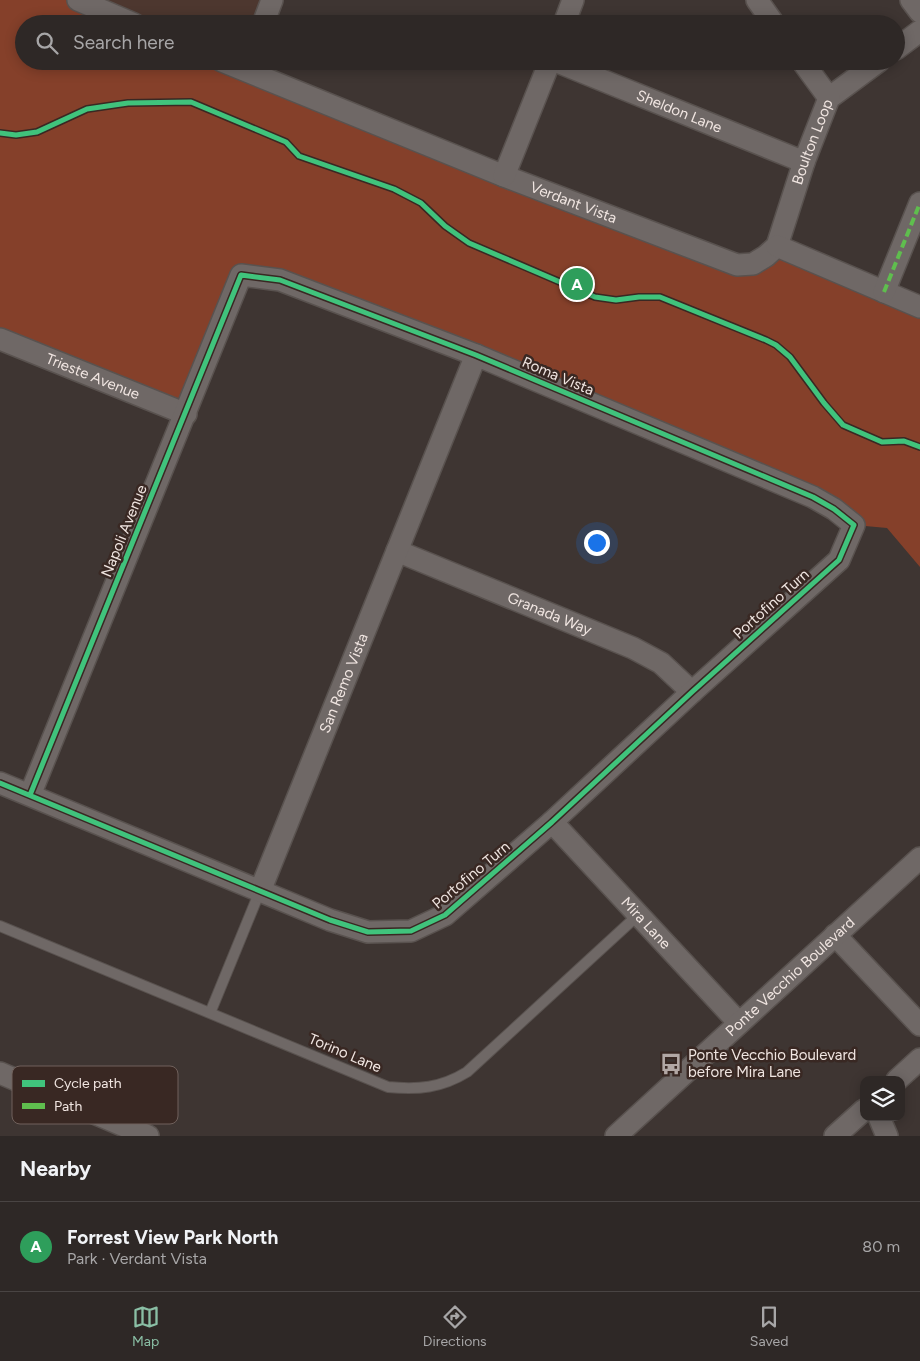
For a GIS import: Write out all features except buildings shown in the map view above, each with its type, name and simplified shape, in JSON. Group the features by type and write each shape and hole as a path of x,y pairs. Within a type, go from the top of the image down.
{"street":[{"path":"78,0 113,15"},
{"path":"266,15 272,0"},
{"path":"567,15 573,0"},
{"path":"757,0 768,15"},
{"path":"911,0 920,12"},
{"path":"905,42 920,31"},
{"name":"Verdant Vista","path":"255,70 504,176 737,265 753,264 777,246"},
{"path":"504,176 546,70"},
{"name":"Sheldon Lane","path":"577,70 804,162"},
{"path":"809,70 829,98"},
{"name":"Boulton Loop","path":"777,246 804,162 829,98 867,70"},
{"path":"884,292 920,203"},
{"path":"777,246 920,307"},
{"name":"Roma Vista","path":"242,275 280,280 476,355 813,497 834,509 854,525"},
{"name":"Napoli Avenue","path":"30,795 242,275"},
{"name":"Trieste Avenue","path":"0,339 186,414"},
{"name":"San Remo Vista","path":"260,891 476,355"},
{"name":"Portofino Turn","path":"0,783 330,920 368,932 411,931 445,915 552,822 692,692 839,560 854,525"},
{"name":"Granada Way","path":"397,551 633,648 661,662 692,692"},
{"name":"Mira Lane","path":"552,822 739,1023"},
{"name":"Ponte Vecchio Boulevard","path":"616,1136 920,858"},
{"path":"836,935 920,1025"},
{"path":"901,1076 920,1059"},
{"path":"0,1073 12,1078"},
{"path":"835,1136 860,1114"},
{"path":"881,1121 887,1136"},
{"path":"120,1124 148,1136"}],"lane":[{"name":"San Remo Vista","path":"210,1013 260,891"},
{"name":"Torino Lane","path":"0,926 388,1087 412,1090 451,1082 467,1072 638,915"}],"shaded area":[{"path":"0,0 78,0 113,15 15,15 15,70 245,70 737,265 777,246 920,309 920,567 887,528 854,525 476,355 241,276 186,414 0,339"},
{"path":"78,0 272,0 266,15 113,15"}],"marked path":[{"path":"884,292 920,203"}],"cycle path":[{"path":"0,133 16,135 37,132 87,109 128,103 191,102 286,142 299,156 394,189 421,203 445,226 469,243 595,297 616,300 660,297 766,340 776,345 790,357 843,425 882,442 904,441 920,447"},
{"path":"0,783 330,920 368,932 411,931 445,915 552,822 692,692 839,560 854,525 834,509 813,497 476,355 280,280 241,275 30,795"}],"place":[{"name":"Forrest View Park North","path":"577,284"},
{"name":"Ponte Vecchio Boulevard before Mira Lane","path":"671,1064"}]}
